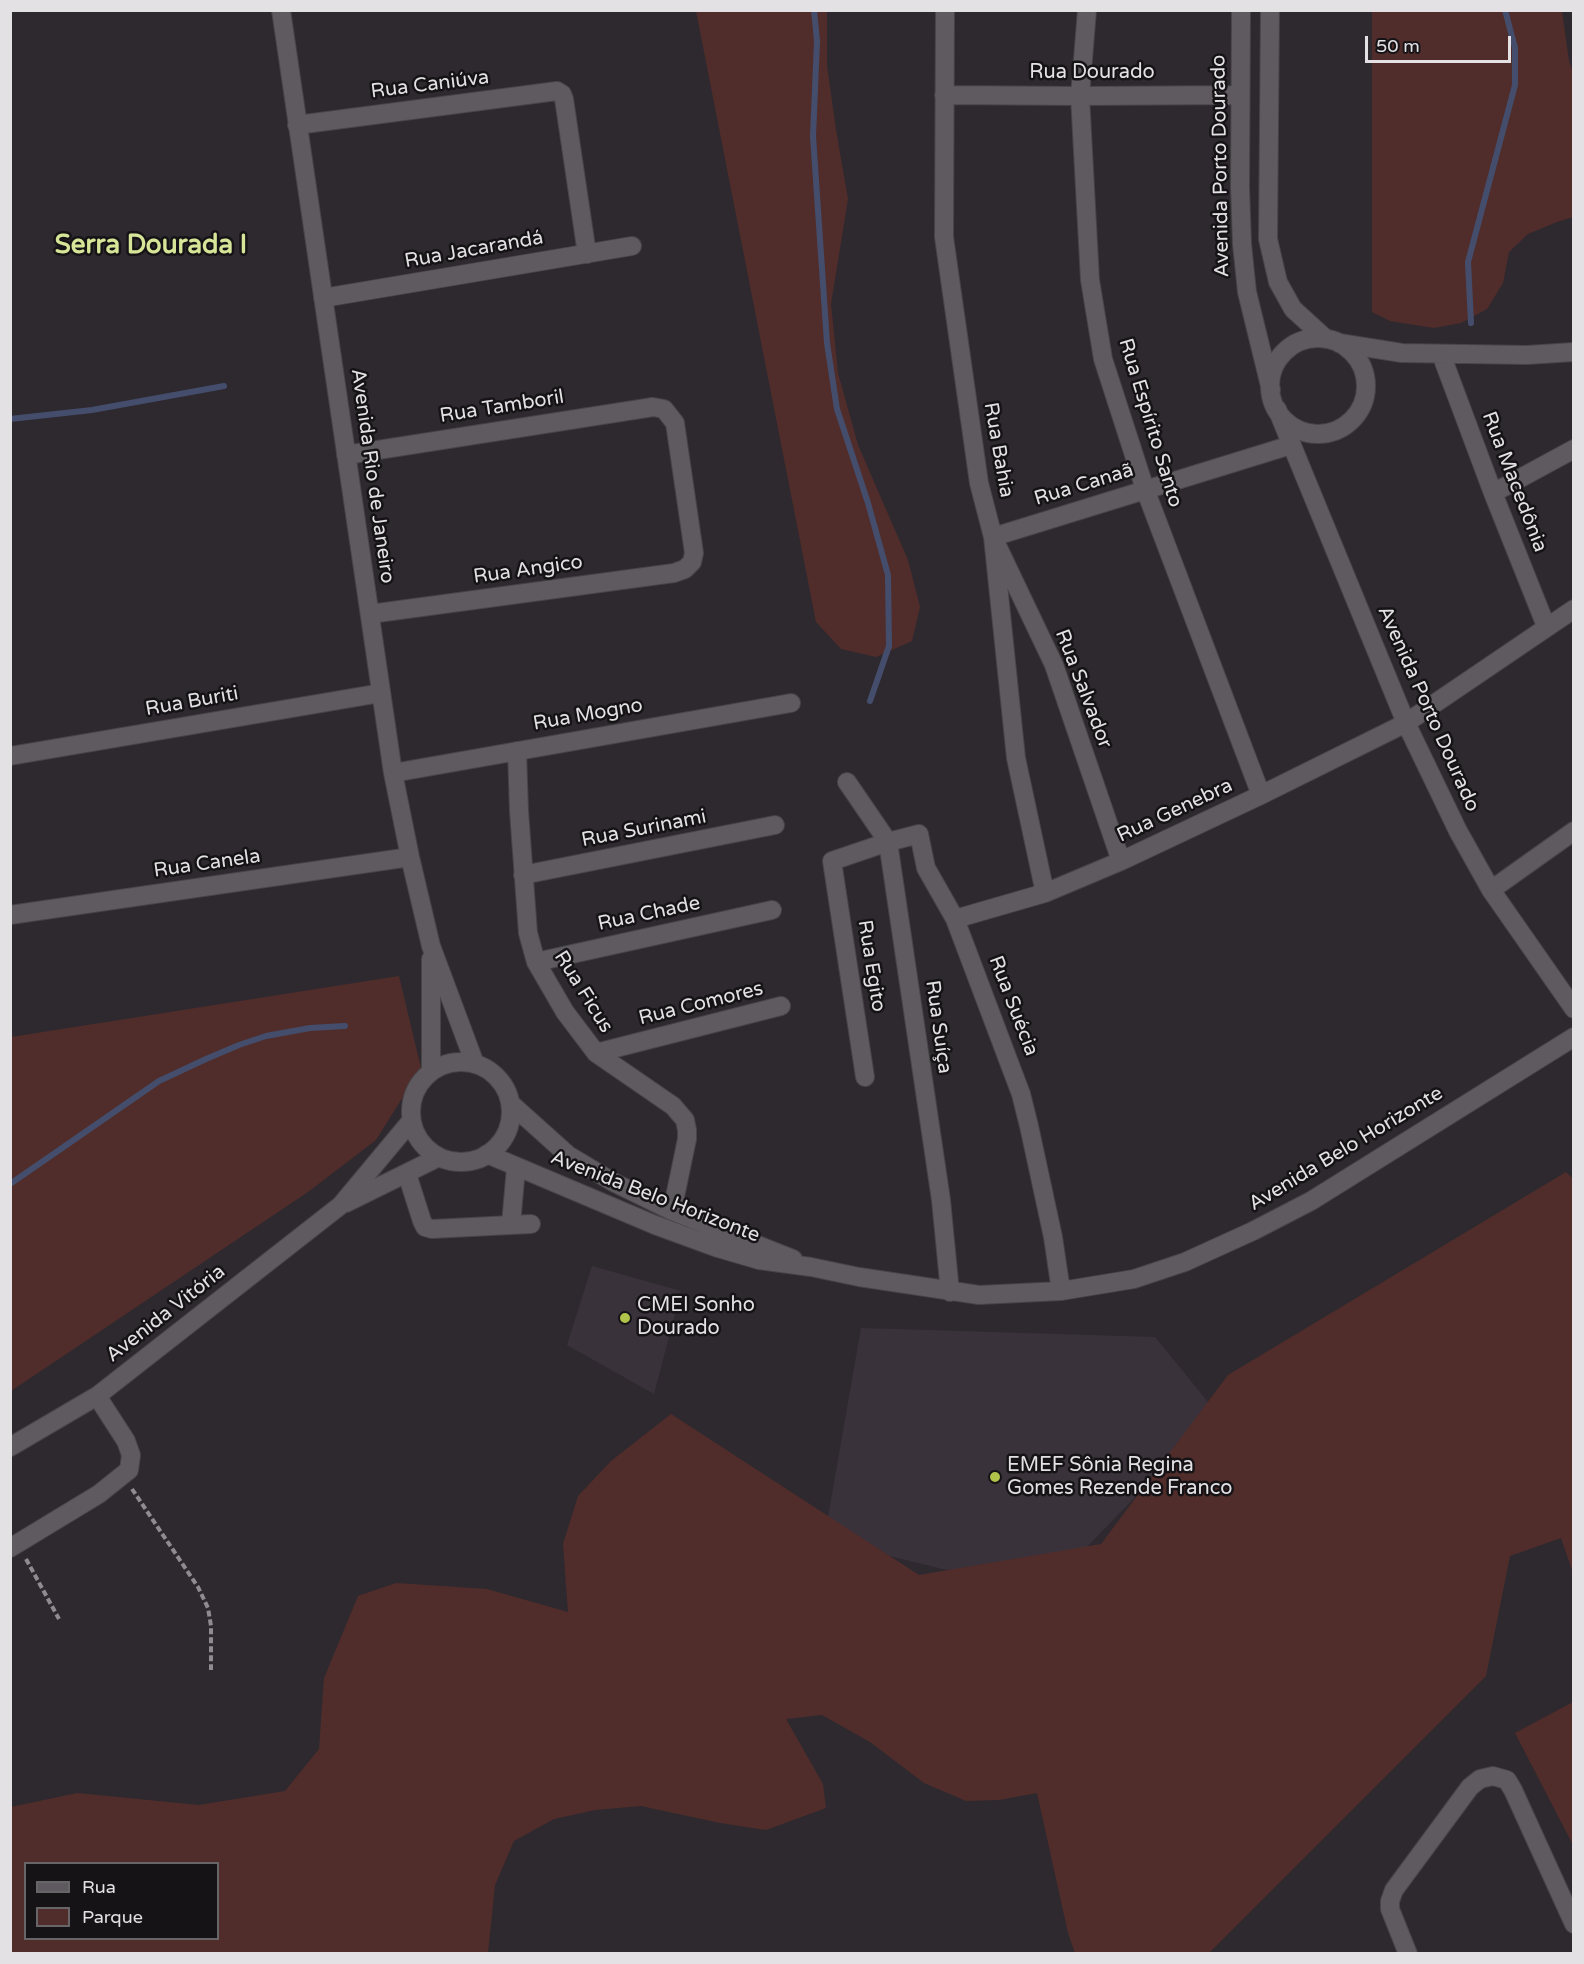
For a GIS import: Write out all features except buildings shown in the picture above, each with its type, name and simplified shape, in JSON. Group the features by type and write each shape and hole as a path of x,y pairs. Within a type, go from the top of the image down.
{"street":[{"name":"Avenida Rio de Janeiro","path":"281,10 393,773 431,945 475,1064"},
{"name":"Rua Bahia","path":"945,10 944,237 979,483 993,537 1016,758 1045,893"},
{"name":"Rua Espírito Santo","path":"1087,10 1080,96 1090,280 1103,359 1145,489 1261,795"},
{"name":"Avenida Porto Dourado","path":"1241,10 1240,187 1247,292 1271,390"},
{"path":"1270,10 1268,239 1278,282 1293,309 1332,341 1349,350 1357,359 1365,376 1362,406 1346,426 1322,434 1298,430 1288,423 1277,410 1271,390 1271,378 1282,355 1302,341 1314,338 1332,341 1402,353 1527,355 1573,351"},
{"name":"Rua Caniúva","path":"297,125 556,91 562,94 564,99 587,254"},
{"name":"Rua Dourado","path":"944,95 1240,94"},
{"name":"Rua Jacarandá","path":"323,298 632,246"},
{"name":"Rua Macedônia","path":"1441,354 1546,626"},
{"name":"Rua Tamboril","path":"346,455 645,408 664,409 675,423 694,553 689,566"},
{"name":"Avenida Porto Dourado","path":"1277,410 1406,723 1458,831 1491,890 1574,1009"},
{"name":"Rua Canaã","path":"993,537 1292,445"},
{"path":"1493,493 1574,449"},
{"name":"Rua Salvador","path":"993,537 1053,665 1121,861"},
{"name":"Rua Angico","path":"370,614 681,572 689,566"},
{"name":"Rua Genebra","path":"955,919 1045,893 1121,861 1406,723 1574,609"},
{"name":"Rua Buriti","path":"10,756 381,693"},
{"name":"Rua Mogno","path":"393,773 791,703"},
{"name":"Rua Ficus","path":"517,751 528,933 536,962 565,1012 596,1053 673,1106 685,1120 687,1139 672,1211"},
{"name":"Rua Suíça","path":"847,782 888,842 940,1200 950,1292"},
{"name":"Rua Surinami","path":"523,875 774,825"},
{"path":"1491,890 1574,831"},
{"name":"Rua Suécia","path":"832,861 919,834 926,868 955,919 1021,1094 1053,1237 1061,1291"},
{"name":"Rua Canela","path":"10,915 410,857"},
{"name":"Rua Egito","path":"832,861 865,1077"},
{"name":"Rua Chade","path":"536,962 772,910"},
{"name":"Avenida Rio de Janeiro","path":"431,945 431,1071"},
{"name":"Rua Comores","path":"596,1053 781,1006"},
{"name":"Avenida Belo Horizonte","path":"487,1154 655,1225 759,1260 979,1295 1061,1291 1134,1279 1185,1262 1253,1231 1311,1201 1574,1037"},
{"path":"452,1062 475,1064 498,1078 506,1090 510,1103 510,1118 506,1132 498,1145 487,1154 476,1160 451,1161 439,1157 421,1142 411,1121 414,1093 431,1071 452,1062"},
{"name":"Avenida Belo Horizonte","path":"510,1103 568,1155 613,1182 672,1211 764,1246 811,1267"},
{"name":"Avenida Vitória","path":"10,1447 97,1396 341,1205 411,1121"},
{"name":"Avenida Vitória","path":"341,1205 439,1157"},
{"path":"511,1224 516,1168"},
{"path":"407,1174 425,1227 432,1229 531,1224"},
{"path":"15,1546 99,1494 129,1470 131,1455 126,1441 97,1396"},
{"path":"1408,1953 1392,1917 1390,1901 1394,1890 1470,1787 1480,1779 1493,1776 1507,1780 1513,1790 1574,1924"}],"path":[{"path":"123,1476 198,1587 208,1608 211,1626 211,1670"},
{"path":"15,1546 59,1619"}],"shaded area":[{"name":"CMEI Sonho Dourado","path":"592,1266 681,1291 654,1394 567,1345"},
{"name":"EMEF Sônia Regina Gomes Rezende Franco","path":"861,1328 1155,1337 1217,1413 1074,1560 947,1570 824,1540"}],"green space":[{"path":"696,11 827,11 827,65 848,199 831,304 838,373 858,445 908,560 920,607 912,641 876,657 841,649 816,622"},
{"path":"1372,11 1562,11 1569,61 1573,72 1573,217 1528,234 1509,252 1503,283 1487,309 1461,323 1434,328 1390,321 1372,312"},
{"path":"399,976 421,1068 376,1140 308,1192 11,1391 11,1037"},
{"path":"1566,1172 1574,1180 1573,1573 1561,1538 1510,1556 1486,1676 1210,1952 1075,1953 1068,1933 1037,1793 999,1800 966,1801 924,1783 870,1742 822,1715 786,1719 823,1784 826,1808 766,1830 641,1806 595,1810 554,1819 514,1841 495,1885 488,1953 11,1953 11,1807 77,1793 199,1805 285,1791 319,1749 324,1678 358,1596 396,1583 487,1589 568,1612 563,1544 578,1496 611,1461 671,1414 919,1575 1101,1544 1228,1375"},
{"path":"1573,1702 1573,1845 1515,1733"}],"waterway":[{"path":"814,10 817,41 813,136 827,343 837,409 868,503 888,575 889,646 870,701"},
{"path":"1471,323 1468,262 1515,85 1515,48 1505,10"},
{"path":"10,419 92,410 224,386"},
{"path":"10,1184 159,1081 239,1045 266,1036 310,1028 345,1026"}],"place":[{"name":"CMEI Sonho Dourado","path":"625,1318"},
{"name":"EMEF Sônia Regina Gomes Rezende Franco","path":"995,1477"}],"district":[{"name":"Serra Dourada I","path":"151,246"}]}
